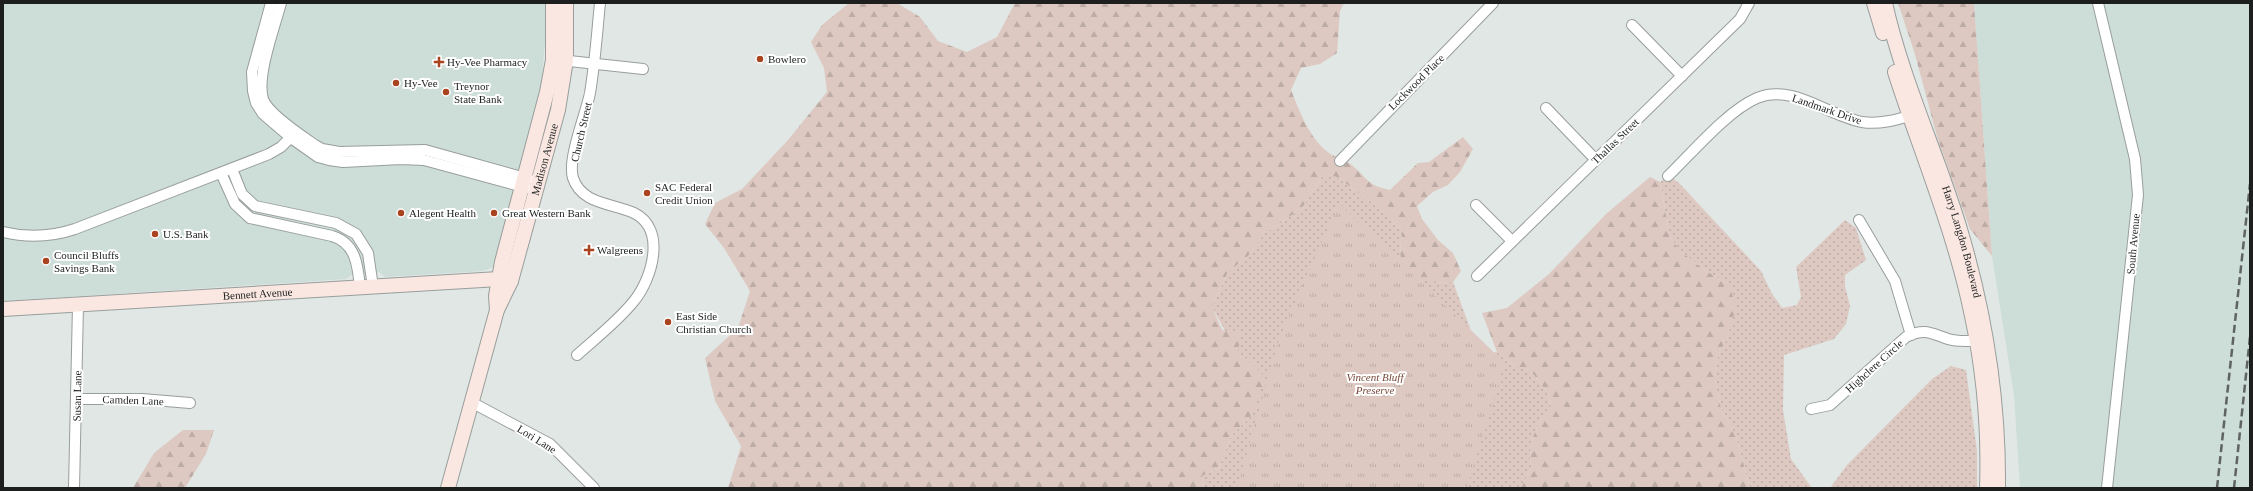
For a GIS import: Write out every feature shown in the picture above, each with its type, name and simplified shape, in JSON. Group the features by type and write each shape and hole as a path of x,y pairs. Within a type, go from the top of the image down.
{"main road":[{"name":"Madison Avenue","path":"505,280 524,182 546,96 559,60 553,3"},
{"name":"Madison Avenue","path":"448,488 497,310 496,296 505,280 538,186 558,110 559,60 566,3"},
{"name":"Harry Langdon Boulevard","path":"1874,3 1914,114"},
{"name":"Harry Langdon Boulevard","path":"1885,3 1914,114 1982,340 1998,432 1998,488"},
{"name":"Bennett Avenue","path":"3,309 505,280"},
{"name":"Harry Langdon Boulevard","path":"1982,340 1987,422 1987,488"}],"street":[{"path":"271,3 252,72 253,91 256,103 262,114 294,135 329,151 425,150 538,186"},
{"path":"281,3 266,55 261,85 263,99 269,108 294,135"},
{"name":"Church Street","path":"577,355 627,308 640,293 649,271 654,244 652,234 641,218 628,211 590,198 577,186 573,178 573,160 586,111 594,64 600,3"},
{"name":"Lockwood Place","path":"1340,161 1493,3"},
{"name":"Thallas Street","path":"1476,276 1740,19 1749,3"},
{"name":"South Avenue","path":"2098,3 2135,159 2137,189 2130,279 2107,488"},
{"path":"1632,25 1682,76"},
{"path":"559,60 643,69"},
{"name":"Landmark Drive","path":"1668,176 1743,105 1770,94 1784,94 1861,122 1883,122 1914,114"},
{"path":"1546,108 1596,160"},
{"path":"3,232 21,236 44,236 66,232 269,154 294,135"},
{"path":"232,168 242,194 255,206 336,223 356,234 368,254 366,287"},
{"path":"221,173 235,204 250,218 332,236 344,241 352,250 366,287"},
{"path":"1476,205 1512,241"},
{"path":"1859,220 1895,280 1911,335"},
{"name":"Susan Lane","path":"74,488 78,305"},
{"name":"Highclere Circle","path":"1811,409 1830,406 1906,337 1919,331 1934,333 1950,340 1982,340"},
{"name":"Camden Lane","path":"76,399 142,399 190,403"},
{"name":"Lori Lane","path":"471,402 550,444 594,488"}],"shaded area":[{"path":"3,3 545,3 545,41 541,91 493,267 483,271 385,277 379,272 351,275 346,279 3,301"},
{"path":"1974,3 2250,3 2250,488 2020,488 2014,395 1992,256"}],"green space":[{"path":"849,3 897,3 920,17 938,41 967,52 997,37 1015,3 1344,3 1340,11 1337,53 1320,64 1301,68 1291,90 1298,107 1306,124 1322,147 1332,155 1350,164 1372,184 1390,190 1418,163 1429,162 1463,137 1473,149 1460,172 1448,185 1433,192 1417,206 1422,219 1438,240 1453,253 1461,271 1453,282 1433,283 1404,273 1400,252 1402,231 1375,205 1337,177 1324,174 1302,208 1264,234 1248,256 1228,272 1212,307 1222,330 1240,333 1238,355 1249,360 1265,377 1253,414 1231,436 1219,468 1202,476 1203,488 728,488 741,446 715,401 705,358 738,328 750,291 724,248 705,224 715,203 742,189 788,140 827,92 824,68 811,42 822,25"},
{"path":"1898,3 1974,3 1992,256 1970,229 1938,140 1914,51"},
{"name":"Vincent Bluff Preserve","path":"1324,174 1337,177 1375,205 1402,231 1400,252 1433,283 1453,282 1480,355 1497,352 1509,363 1531,371 1547,392 1551,406 1541,420 1534,435 1530,451 1532,467 1521,488 1203,488 1202,476 1219,468 1231,436 1253,414 1249,360 1238,355 1212,307 1228,272 1248,256 1264,234 1302,208"},
{"path":"1668,176 1678,182 1761,271 1771,292 1782,308 1797,305 1801,297 1796,267 1845,220 1856,228 1866,260 1845,275 1845,286 1850,306 1846,324 1834,339 1784,355 1783,410 1791,459 1812,488 1750,488 1736,436 1721,408 1714,376 1718,356 1728,336 1729,284 1714,276 1688,257 1680,250 1671,237 1660,182"},
{"path":"1650,177 1660,182 1671,237 1680,250 1714,276 1729,284 1736,307 1728,336 1718,356 1714,376 1721,408 1736,436 1750,488 1521,488 1532,467 1530,450 1534,434 1551,405 1547,392 1531,371 1509,363 1497,352 1482,313 1507,308 1549,274 1606,214"},
{"name":"Vincent Bluff Preserve","path":"1339,203 1505,363 1467,488 1237,488 1279,339"},
{"path":"1951,366 1966,370 1977,451 1977,488 1830,488 1847,465 1932,379"},
{"path":"183,430 214,430 206,454 185,488 133,488 154,453"}],"railway":[{"path":"2217,488 2250,184"},
{"path":"2234,488 2250,337"}],"place":[{"name":"Bowlero","path":"760,59"},
{"name":"Hy-Vee Pharmacy","path":"439,62"},
{"name":"Hy-Vee","path":"396,83"},
{"name":"Treynor State Bank","path":"446,92"},
{"name":"SAC Federal Credit Union","path":"647,193"},
{"name":"Alegent Health","path":"401,213"},
{"name":"Great Western Bank","path":"494,213"},
{"name":"U.S. Bank","path":"155,234"},
{"name":"Walgreens","path":"589,250"},
{"name":"Council Bluffs Savings Bank","path":"46,261"},
{"name":"East Side Christian Church","path":"668,322"}]}
